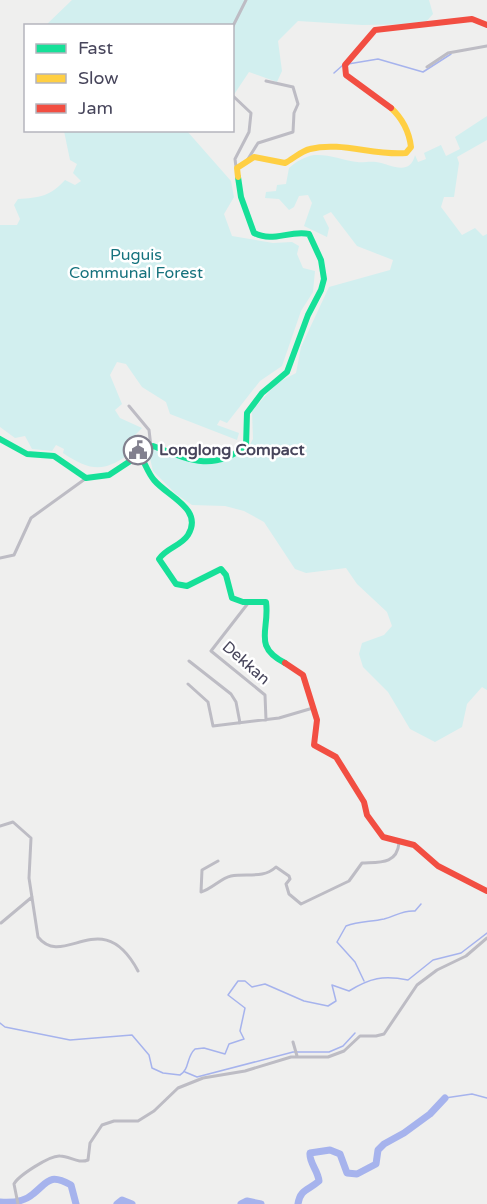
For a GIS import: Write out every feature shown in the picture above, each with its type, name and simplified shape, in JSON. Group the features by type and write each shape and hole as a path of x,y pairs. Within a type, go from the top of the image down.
{"main road":[{"path":"0,439 27,453 54,456 86,478 109,475 151,447 210,463 226,460 242,451 248,440 247,413 262,393 287,372 324,279 321,260 309,234 302,232 266,239 254,233 241,197 237,168 248,159 261,156 285,163 306,150 329,145 352,150 406,153 411,144 405,127 379,97 346,75 345,65 375,30 472,19 487,25"},
{"path":"140,455 157,483 185,506 192,522 188,536 161,555 159,561 163,568 176,584 182,587 221,569 227,576 228,589 232,598 249,602 266,602 263,637 266,648 276,658 302,673 317,720 315,746 336,757 374,826 383,837 399,843 414,845 438,866 487,891"}],"street":[{"path":"234,24 246,0"},
{"path":"427,67 448,53 487,46"},
{"path":"248,159 258,142 293,132 295,128 294,112 298,104 293,87 266,81"},
{"path":"234,97 251,113 249,132 235,159 237,168"},
{"path":"129,406 149,430 151,447"},
{"path":"0,558 14,555 31,518 86,478"},
{"name":"Dekkan","path":"249,602 211,651 265,695 266,720"},
{"path":"189,661 231,694 236,702 240,723"},
{"path":"188,684 208,702 213,726 266,720 313,708"},
{"path":"0,826 14,823 31,838 28,867 38,937 41,942 56,947 100,938 111,939 128,956 138,971"},
{"path":"218,861 202,870 201,892 230,876 242,873 251,877 270,873 276,867 289,876 286,884 288,891 301,904 349,880 362,863 388,861 396,853 399,843"},
{"path":"2,923 32,897"},
{"path":"18,1204 14,1184 16,1180 51,1158 63,1156 80,1162 88,1160 92,1139 106,1123 138,1121 154,1111 174,1090 203,1078 245,1071 297,1053 328,1057 344,1051 360,1036 384,1034 395,1021 417,985 437,970 466,956 487,938"},
{"path":"293,1042 297,1053"}],"green space":[{"path":"72,0 429,0 433,14 424,24 362,25 298,21 278,41 282,71 277,82 249,72 234,94 234,24 47,24"},
{"path":"487,116 487,140 457,157 459,163 454,197 444,197 441,207 462,235 475,228 483,236 487,234 487,690 482,687 467,704 462,727 435,742 410,729 388,692 363,667 359,654 362,643 384,635 392,626 387,612 357,584 346,568 306,573 295,569 264,522 244,511 225,506 192,505 176,494 153,471 149,454 155,449 190,461 211,462 222,461 246,452 253,439 252,411 277,383 296,373 301,347 329,287 390,270 393,260 357,246 331,212 323,216 329,228 327,237 304,226 312,203 308,195 299,196 294,207 289,210 279,199 265,198 266,192 276,191 277,185 286,184 289,168 298,161 314,155 357,162 376,162 399,168 409,166 415,155 418,162 426,159 424,153 441,145 446,156 460,149 455,137"},
{"name":"Puguis Communal Forest","path":"64,132 188,132 231,181 234,197 224,214 232,236 273,243 292,242 299,246 297,254 303,268 315,271 313,292 301,311 282,366 260,381 227,423 220,420 217,425 239,433 237,440 170,414 166,402 142,387 126,364 117,362 110,375 122,404 115,410 120,418 142,428 131,439 135,450 116,462 108,466 92,467 74,460 63,453 64,449 56,445 52,451 32,449 25,436 15,438 0,427 0,225 17,225 20,219 14,205 18,199 44,195 55,190 65,180 75,185 81,181 73,173 77,164 70,160"}],"waterway":[{"path":"348,64 378,59 423,72 451,54"},
{"path":"334,73 343,65"},
{"path":"364,981 355,962 337,942 346,926 384,919 406,911 415,911 421,904"},
{"path":"0,1023 5,1027 70,1040 132,1035 149,1055 152,1068 163,1073 180,1075 185,1070 195,1049 204,1048 225,1054 229,1044 244,1039 240,1031 245,1008 228,995 238,981 245,981 252,987 265,984 304,1001 328,1006 336,1001 332,985 349,991 377,979 408,980 433,960 461,953 487,933"},
{"path":"185,1072 197,1077 293,1052 329,1052 343,1046 355,1033"},
{"path":"445,1098 472,1094 487,1098"},
{"path":"298,1204 303,1193 319,1181 310,1153 330,1150 340,1154 347,1173 357,1174 376,1164 378,1150 384,1144 430,1114 445,1098"},
{"path":"0,1202 26,1199 53,1179 71,1185 76,1204"},
{"path":"117,1204 122,1200 132,1204"},
{"path":"241,1204 247,1201 261,1204"}],"traffic: fast":[{"path":"0,439 27,454 54,456 86,478 109,475 153,446 178,456 201,461 223,459 246,446 247,413 262,393 287,372 324,279 321,260 309,234 268,237 254,233 241,197 238,177"},
{"path":"140,455 154,480 188,510 191,518 192,526 188,535 159,559 176,584 187,586 221,569 226,575 232,598 243,602 266,602 266,644 275,657 285,663"}],"traffic: slow":[{"path":"238,177 237,168 254,157 285,163 300,153 322,147 406,153 411,147 409,136 399,116 391,108"}],"traffic: jam":[{"path":"391,108 346,75 345,65 375,30 472,19 487,25"},
{"path":"285,663 303,675 317,720 314,745 336,757 364,802 367,815 383,837 414,845 438,866 487,891"}],"place":[{"name":"Longlong Compact","path":"138,450"}]}
